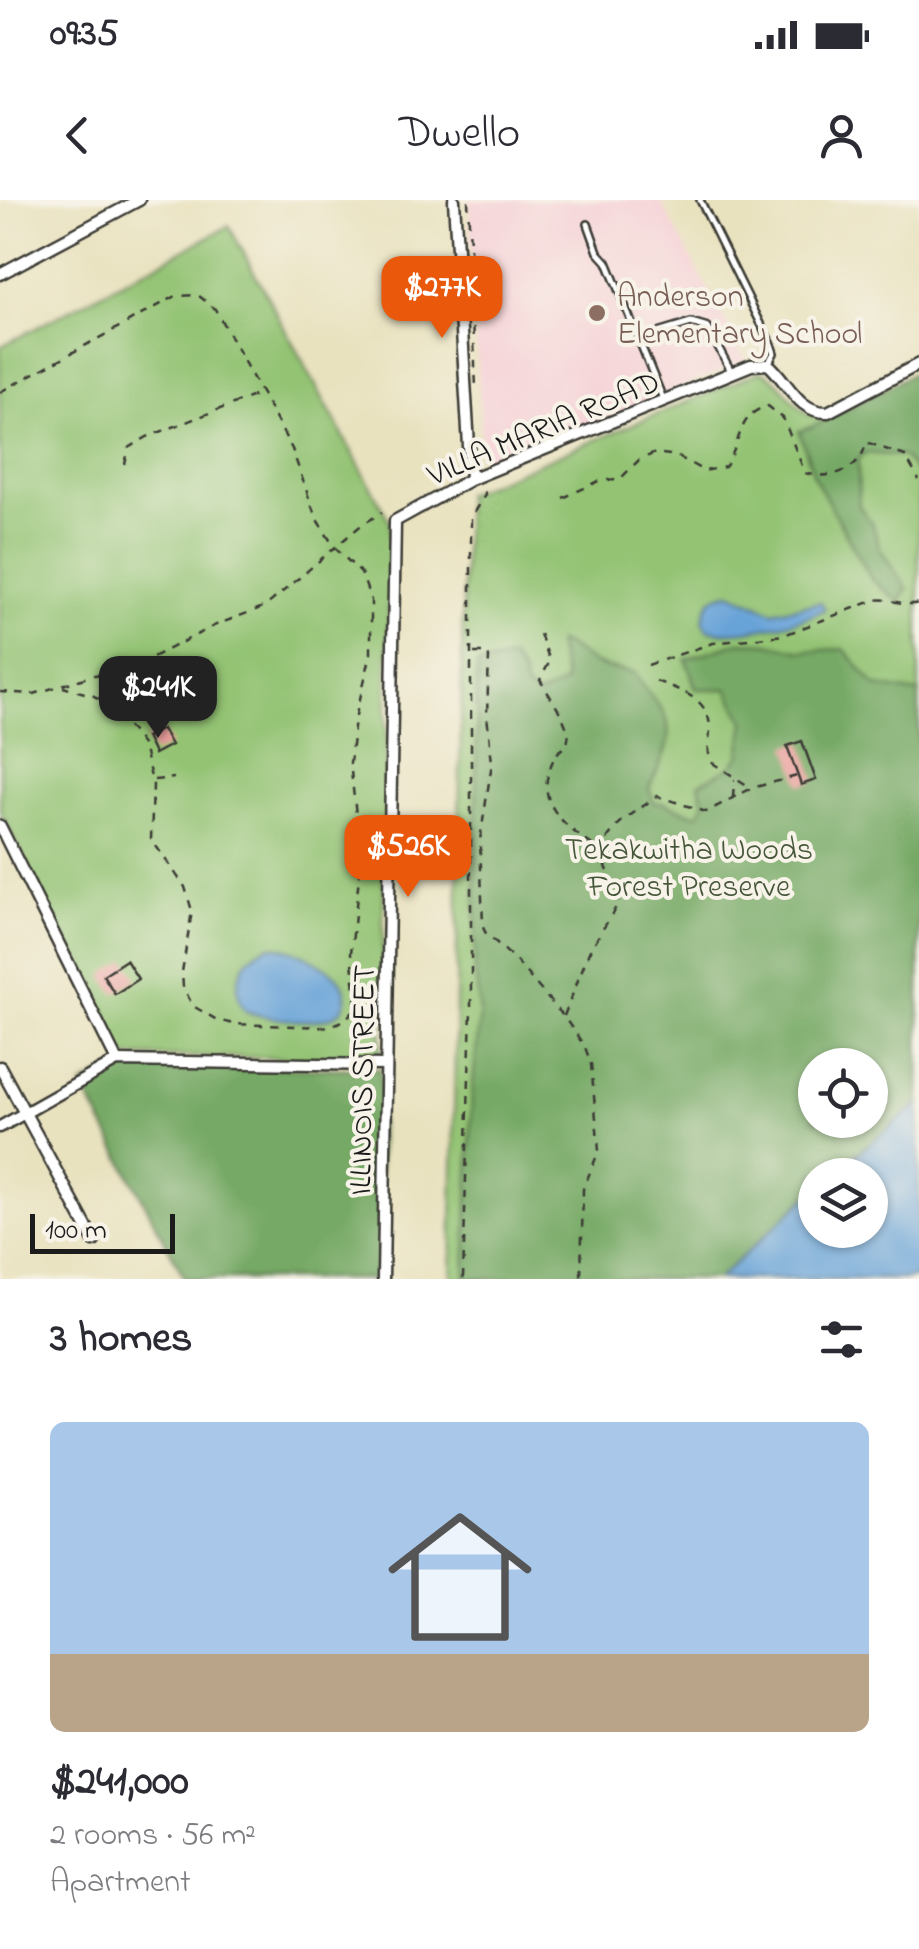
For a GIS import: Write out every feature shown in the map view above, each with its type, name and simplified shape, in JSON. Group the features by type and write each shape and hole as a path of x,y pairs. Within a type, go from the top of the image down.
{"street":[{"path":"0,274 139,200"},
{"path":"454,200 475,477"},
{"path":"768,364 806,407 816,412 828,412 919,364"},
{"name":"VILLA MARIA ROAD","path":"395,521 475,477 732,373 768,364"},
{"name":"ILLINOIS STREET","path":"383,1279 395,521"},
{"path":"0,826 117,1061"},
{"path":"0,1127 117,1061 386,1066"},
{"path":"0,1068 94,1241"}],"lane":[{"path":"700,200 771,344 774,353 768,364"},
{"path":"588,224 640,338 664,402"},
{"path":"640,338 691,323 708,328 732,373"}],"path":[{"path":"468,200 477,400"},
{"path":"0,392 165,300 187,294 208,300 215,309 301,470 310,506 336,548 360,573 371,600 371,654 355,720 350,763 361,858 351,952 356,998 353,1011 345,1020 328,1027 233,1024 193,1006 183,986 182,972 192,911 185,887 152,844 153,780 144,746 124,719 101,699 63,687"},
{"path":"125,464 130,448 147,437 260,393"},
{"path":"563,498 597,482 621,478 638,460 655,453 677,456 704,470 725,467 734,456 747,417 768,406 783,418 805,473 820,476 854,466 864,456 866,442 905,456 919,480"},
{"path":"463,1279 471,1009 471,516 484,494 475,477"},
{"path":"0,692 18,696 63,687 94,675 112,675 266,606 382,512"},
{"path":"648,665 713,643 784,635 883,598 905,605 919,603"},
{"path":"540,634 550,661 540,680 569,733 567,744 556,754 545,786 550,808 605,853"},
{"path":"472,654 487,652 488,657 487,715 492,763 480,840 483,926 564,1017 585,1047 591,1064 600,1151 583,1189 582,1279"},
{"path":"101,699 112,675"},
{"path":"656,681 690,695 704,706 710,722 707,750 711,762 752,788"},
{"path":"732,776 733,799"},
{"path":"564,1017 589,952 619,902 605,853 612,831 652,797 662,796 702,812 752,788 797,776"},
{"path":"153,780 174,778"},
{"path":"146,846 152,844"}],"shaded area":[{"name":"Anderson Elementary School","path":"469,200 660,200 746,360 483,470"}],"green space":[{"path":"229,226 390,522 381,1059 123,1056 0,811 0,347"},
{"name":"Tekakwitha Woods Forest Preserve","path":"919,370 919,1104 888,1129 888,1048 798,1048 798,1138 877,1138 852,1158 798,1158 798,1206 718,1279 451,1279 465,494 761,371 801,409 820,418 832,417"},
{"path":"919,370 919,475 902,456 864,453 858,460 859,506 872,523 880,549 907,588 900,602 871,579 815,478 799,431"},
{"name":"Tekakwitha Woods Forest Preserve","path":"558,642 599,665 635,673 663,712 669,731 649,788 654,803 697,815 704,804 699,784 732,766 740,755 745,722 727,689 696,689 686,659 740,642 768,643 801,651 844,649 876,686 919,693 919,1104 888,1129 888,1048 798,1048 798,1138 877,1138 852,1158 798,1158 798,1206 718,1279 465,1279 472,1094 480,1013 475,971 477,665 512,658 523,675 525,687 537,696 565,683"},
{"path":"119,1066 381,1069 379,1279 185,1279 82,1085"}],"water":[{"path":"730,593 773,612 821,602 825,609 767,628 733,632 707,629 703,621 708,605 714,598"},
{"path":"269,946 308,957 334,974 346,996 343,1008 336,1014 312,1020 267,1017 246,1011 238,992 241,973 251,957"},
{"path":"919,1104 919,1276 718,1279 798,1206 798,1248 888,1248 888,1158 852,1158 877,1138 888,1138 888,1129"}],"building":[{"path":"162,729 171,745 154,754 146,737"},
{"path":"802,741 816,780 801,785 787,746"},
{"path":"126,960 138,979 115,994 103,975"}],"place":[{"name":"Anderson Elementary School","path":"597,313"}]}
